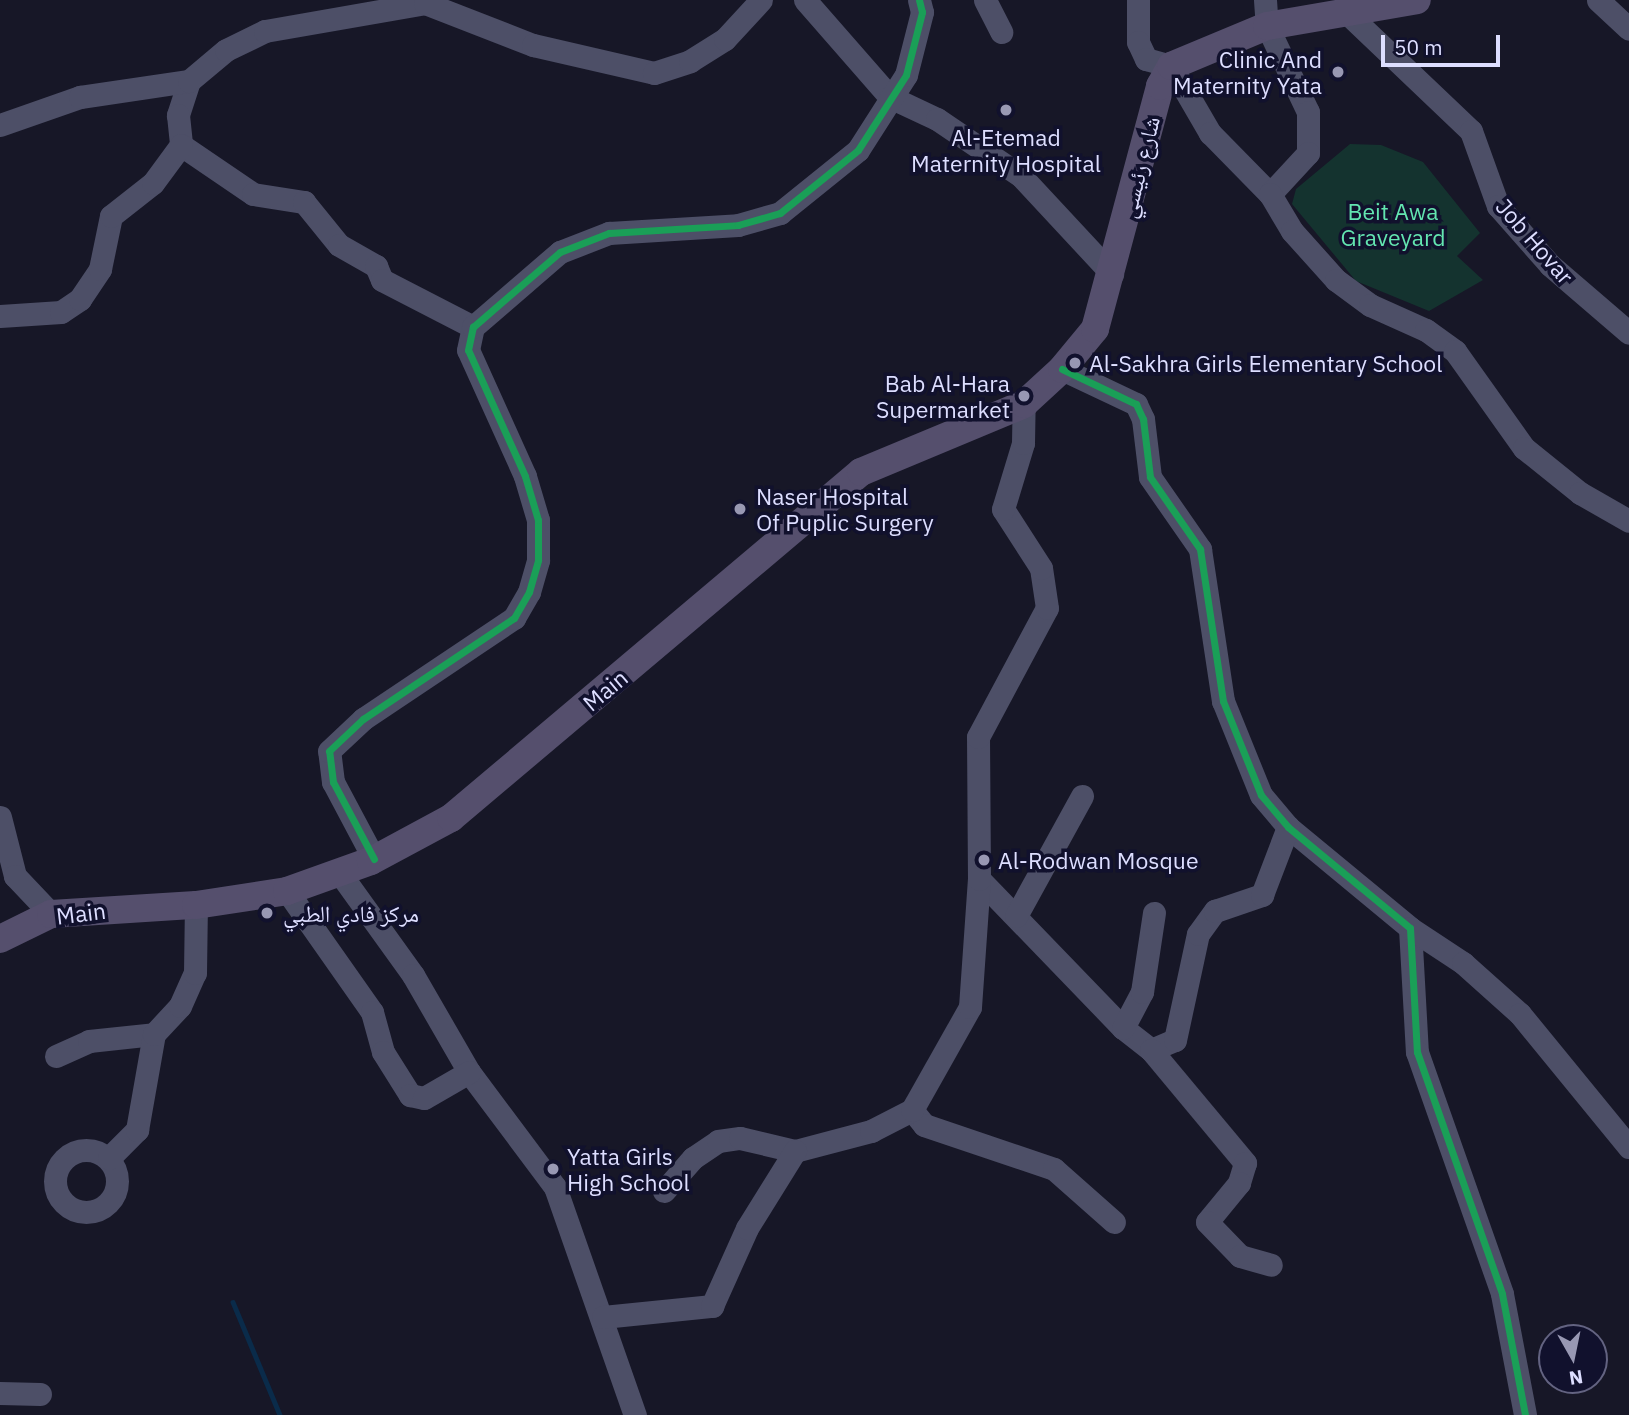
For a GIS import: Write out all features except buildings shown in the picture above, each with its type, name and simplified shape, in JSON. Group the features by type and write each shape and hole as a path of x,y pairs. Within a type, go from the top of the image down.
{"main road":[{"path":"1171,66 1266,13 1347,13 1417,0"},
{"name":"شارع رئيسي","path":"1112,274 1160,86 1171,66"},
{"name":"Main","path":"0,939 51,914 196,905 287,891 374,859 451,817 861,472 1024,404 1062,369 1095,329 1112,274"}],"street":[{"path":"0,125 80,97 189,81 226,50 265,32 426,2 533,46 654,73 690,61 725,38 761,0"},
{"path":"805,0 891,97 937,119 1021,176 1112,274"},
{"path":"374,859 333,782 329,751 363,719 514,618 538,560 538,520 525,476 468,350 473,327 560,252 609,233 738,225 780,213 858,150 906,75 922,12 919,0"},
{"path":"985,0 1000,32"},
{"path":"1138,0 1138,42 1146,59 1171,66 1210,133 1270,194 1292,231 1336,280 1370,305 1426,330 1455,351 1524,448 1580,493 1629,521"},
{"path":"1598,0 1629,29"},
{"path":"1266,13 1308,112 1308,153 1270,194"},
{"name":"Job Hovar","path":"1347,13 1471,131 1498,206 1550,265 1629,334"},
{"path":"0,316 61,312 80,299 100,269 111,216 153,183 181,145 178,115 189,81"},
{"path":"181,145 253,194 304,202 339,245 376,266 382,280 473,327"},
{"path":"1062,369 1136,404 1143,419 1150,477 1192,531 1205,565 1223,701 1238,746 1261,795 1288,827 1410,928 1463,962 1520,1014 1629,1147"},
{"path":"664,1191 692,1158 718,1141 740,1138 795,1151 871,1131 912,1110 970,1007 979,879 978,737 1046,608 1041,568 1003,509 1023,443 1024,404"},
{"path":"1016,916 1082,796"},
{"path":"0,817 15,876 51,914"},
{"path":"1151,1050 1175,1040 1198,934 1215,911 1262,895 1288,827"},
{"path":"340,872 414,975 469,1072 555,1187 603,1317 635,1415"},
{"path":"979,879 1123,1028 1151,1050 1245,1163 1239,1183 1207,1222 1240,1256 1271,1265"},
{"path":"287,891 372,1012 383,1052 410,1095 424,1098 469,1072"},
{"path":"109,1158 137,1130 153,1034 180,1006 195,973 196,905"},
{"path":"1123,1028 1142,992 1154,913"},
{"path":"1410,928 1417,1052 1502,1294 1525,1415"},
{"path":"56,1056 89,1041 153,1034"},
{"path":"912,1110 924,1125 1054,1169 1114,1222"},
{"path":"603,1317 712,1306 747,1228 795,1151"},
{"path":"0,1393 40,1394"}],"green space":[{"name":"Beit Awa Graveyard","path":"1350,144 1381,145 1423,162 1480,233 1457,256 1483,280 1429,311 1356,281 1292,204 1296,189"}],"waterway":[{"path":"233,1302 280,1415"}],"cycle path":[{"path":"374,859 333,782 329,751 363,719 514,618 529,592 538,560 538,520 525,476 468,350 473,327 560,252 609,233 738,225 780,213 858,150 906,75 922,12 919,0"},
{"path":"1062,369 1136,404 1143,419 1150,477 1200,549 1223,701 1261,795 1288,827 1410,928 1417,1052 1502,1294 1525,1415"}],"place":[{"name":"Clinic And Maternity Yata","path":"1338,72"},
{"name":"Al-Etemad Maternity Hospital","path":"1006,110"},
{"name":"Al-Sakhra Girls Elementary School","path":"1075,363"},
{"name":"Bab Al-Hara Supermarket","path":"1024,396"},
{"name":"Naser Hospital Of Puplic Surgery","path":"740,509"},
{"name":"Al-Rodwan Mosque","path":"984,860"},
{"name":"مركز فادي الطبي","path":"267,913"},
{"name":"Yatta Girls High School","path":"553,1169"}]}
